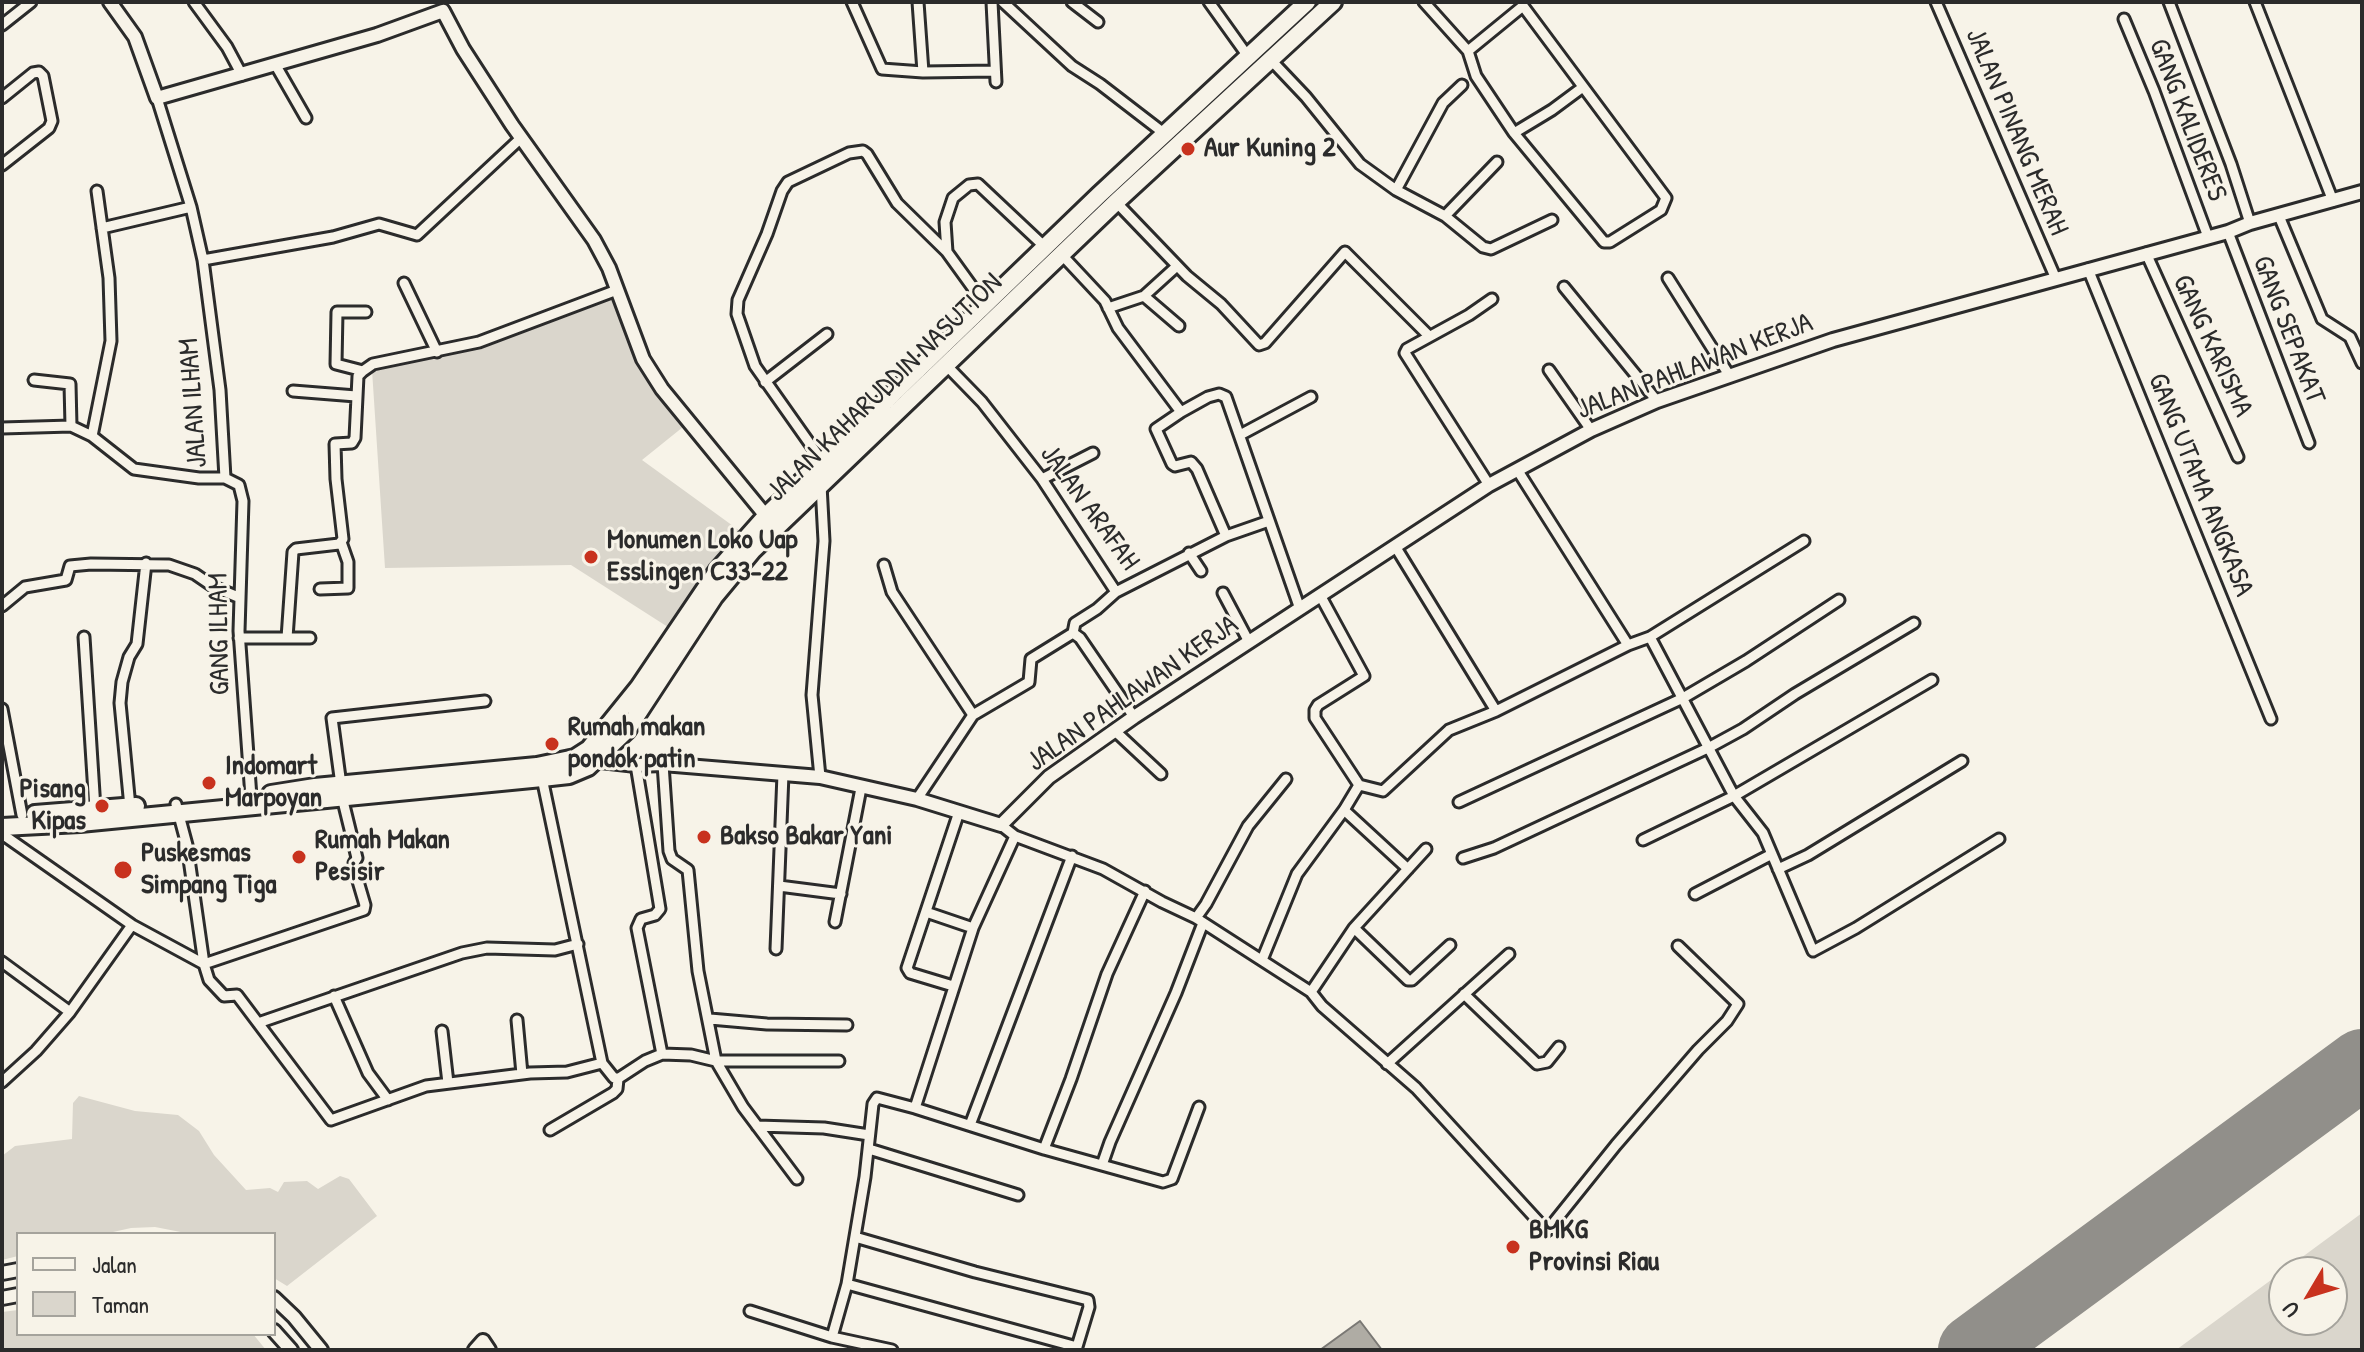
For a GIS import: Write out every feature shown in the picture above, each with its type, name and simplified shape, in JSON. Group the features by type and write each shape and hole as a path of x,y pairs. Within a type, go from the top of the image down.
{"highway":[{"name":"JALAN KAHARUDDIN NASUTION","path":"2,827 80,823 251,797 569,775 627,730 714,597 753,550 821,483 864,432 986,306 1247,55 1307,2"},
{"name":"JALAN KAHARUDDIN NASUTION","path":"589,757 593,746 632,696 718,570 766,516 822,461 864,432 946,365 1116,202 1333,2"},
{"name":"JALAN KAHARUDDIN NASUTION","path":"2,817 130,807 177,808 342,791 589,757"}],"street":[{"path":"2,25 31,2"},
{"path":"110,2 135,37 157,98 377,35 441,6 463,49 521,138 594,240 643,359 662,389 766,516"},
{"path":"194,2 227,47 242,75"},
{"path":"852,2 880,67 886,70 996,76 992,2"},
{"path":"918,2 923,72"},
{"path":"1003,2 1059,56 1165,134"},
{"path":"1072,2 1098,22"},
{"path":"1209,2 1247,55"},
{"path":"1424,2 1468,51 1476,76 1514,133 1604,242 1610,242 1661,210 1666,198 1523,6 1468,51"},
{"name":"JALAN PINANG MERAH","path":"1936,2 2056,279"},
{"path":"2169,2 2231,164 2250,223"},
{"path":"2255,2 2333,201"},
{"name":"GANG KALIDERES","path":"2124,19 2208,237"},
{"path":"1270,59 1306,97 1360,164 1396,190 1445,216 1483,247 1491,249 1552,220"},
{"path":"275,64 306,118"},
{"path":"2,98 33,73 39,72 43,76 52,121 49,128 2,165"},
{"path":"1396,190 1443,103 1462,85"},
{"path":"1514,133 1583,87"},
{"name":"JALAN ILHAM","path":"2,428 71,426 92,436 134,469 199,478 225,478 220,390 203,260 191,207 157,98"},
{"path":"203,260 333,237 379,224 417,235 521,138"},
{"path":"822,461 755,366 738,323 736,309 788,182 849,153 863,151 897,203 947,252 986,306"},
{"path":"1445,216 1497,162"},
{"path":"947,252 945,222 953,198 969,185 978,184 1046,248"},
{"path":"92,436 111,341 109,278 97,191"},
{"name":"JALAN PAHLAWAN KERJA","path":"1001,825 1049,777 1134,717 1489,485 1591,430 1657,401 1833,340 2228,232 2362,192"},
{"path":"1116,202 1177,266 1221,304 1257,344 1262,345 1345,252 1429,336"},
{"path":"102,228 191,207"},
{"path":"2279,216 2322,319 2350,337 2362,363"},
{"name":"GANG SEPAKAT","path":"2228,232 2309,443"},
{"name":"GANG KARISMA","path":"2146,253 2238,457"},
{"path":"1062,255 1108,308 1118,328 1181,412"},
{"path":"1108,308 1144,296 1177,266"},
{"name":"GANG UTAMA ANGKASA","path":"2088,269 2271,719"},
{"path":"1668,278 1729,375"},
{"path":"404,283 437,352"},
{"path":"1564,287 1657,401"},
{"path":"320,589 348,588 348,562 341,542 335,444 352,443 355,438 358,376 373,364 479,342 617,290"},
{"path":"1144,296 1179,326"},
{"path":"1489,485 1405,355 1407,349 1492,299"},
{"path":"363,371 336,364 337,312 366,312"},
{"path":"765,382 827,334"},
{"name":"JALAN ARAFAH","path":"946,365 982,402 1042,479 1116,592 1189,553 1269,521"},
{"path":"1549,370 1591,430"},
{"path":"34,380 70,384 71,426"},
{"path":"293,391 356,396"},
{"path":"1226,536 1197,469 1191,462 1172,464 1156,429 1208,397 1222,395 1226,397 1240,435 1300,609"},
{"path":"1240,435 1311,397"},
{"path":"1042,479 1093,453"},
{"path":"1518,471 1628,645"},
{"name":"GANG ILHAM","path":"225,478 239,485 243,501 239,638 251,797"},
{"path":"820,777 812,695 824,541 821,483"},
{"path":"1320,595 1364,676 1318,705 1315,718 1359,785 1383,791 1446,731 1496,711 1650,637 1804,541"},
{"path":"287,638 293,552 341,542"},
{"path":"1395,546 1496,711"},
{"path":"1189,553 1201,571"},
{"path":"2,606 25,587 66,580 70,566 146,563 169,565 195,574 214,587 238,597"},
{"path":"130,807 121,692 129,657 137,644 146,563"},
{"path":"884,565 892,592 973,715"},
{"path":"917,799 973,715 1029,682 1032,658 1073,633 1075,623 1116,592"},
{"path":"1223,593 1249,642"},
{"path":"1459,802 1683,698 1839,600"},
{"path":"1463,858 1507,842 1710,747 1914,623"},
{"path":"1073,633 1080,638 1134,717"},
{"path":"84,637 95,809"},
{"path":"1650,637 1734,796 1757,824 1814,951 1999,839"},
{"path":"239,638 310,638"},
{"path":"1643,840 1734,796 1932,680"},
{"path":"2,834 132,925 204,964 346,918 365,908 355,871 357,858 342,791 332,718 485,701"},
{"path":"2,709 22,815"},
{"path":"1115,731 1161,774"},
{"path":"589,757 636,765 663,764 820,777 917,799 1001,825 1015,836 1072,856 1145,891 1200,920 1311,992 1416,1088 1547,1231 1616,1145 1727,1021 1738,1004 1678,946"},
{"path":"1778,869 1808,855 1962,761"},
{"path":"663,764 669,851 672,859 688,870 698,971 716,1061 757,1126 797,1179"},
{"path":"636,765 660,909 655,915 641,919 637,928 662,1054"},
{"path":"776,949 783,774"},
{"path":"542,778 602,1063 618,1079"},
{"path":"1102,1165 1176,993 1206,904 1248,826 1286,779"},
{"path":"1262,960 1297,874 1359,785"},
{"path":"835,922 861,788"},
{"path":"177,808 187,845 209,980 224,996 237,995 331,1120 426,1086 522,1074 567,1072 602,1063"},
{"path":"1344,810 1408,869"},
{"path":"953,986 907,970 959,812"},
{"path":"915,1108 973,928 1015,836"},
{"path":"1311,992 1354,928 1426,849"},
{"path":"1695,894 1772,854"},
{"path":"970,1125 1072,856"},
{"path":"779,886 841,894"},
{"path":"1044,1149 1107,974 1145,891"},
{"path":"926,912 973,928"},
{"path":"2,1082 36,1051 70,1012 132,925"},
{"path":"1354,928 1408,980 1412,980 1450,945"},
{"path":"258,1023 462,953 487,948 555,950 578,944"},
{"path":"1387,1064 1509,954"},
{"path":"2,962 70,1012"},
{"path":"1464,994 1537,1064 1547,1062 1559,1047"},
{"path":"334,996 368,1073 388,1100"},
{"path":"710,1019 767,1024 847,1025"},
{"path":"517,1020 522,1074"},
{"path":"442,1031 448,1083"},
{"path":"550,1130 616,1091 618,1079 662,1054 691,1055 716,1061 839,1061"},
{"path":"832,1337 847,1284 869,1149 873,1104 877,1098 1163,1182 1169,1181 1199,1107"},
{"path":"757,1126 824,1128 869,1135"},
{"path":"869,1149 1018,1195"},
{"path":"847,1284 1076,1348 1089,1307 1088,1300 975,1272 855,1237"},
{"path":"276,1300 321,1350"},
{"path":"750,1311 832,1337 892,1350"},
{"path":"276,1333 291,1350"}],"green space":[{"path":"613,297 636,358 683,427 642,460 740,531 671,629 571,565 385,568 372,370 479,346"},
{"path":"79,1096 135,1111 178,1115 199,1131 214,1155 246,1190 270,1188 278,1192 284,1182 307,1181 318,1189 340,1176 349,1179 377,1216 287,1286 276,1279 276,1232 181,1232 155,1227 113,1232 16,1232 16,1256 2,1260 2,1156 15,1146 72,1139 73,1103"},
{"path":"2362,1213 2362,1350 2176,1350 2268,1282 2268,1336 2348,1336 2348,1256 2304,1256"},
{"path":"16,1310 16,1336 255,1336 266,1350 2,1350 2,1312"}],"shaded area":[{"path":"1360,1321 1382,1350 1320,1350"}],"runway":[{"path":"1973,1350 2362,1064"}],"place":[{"name":"Aur Kuning 2","path":"1188,149"},
{"name":"Monumen Loko Uap Esslingen C33-22","path":"591,557"},
{"name":"Rumah makan pondok patin","path":"552,744"},
{"name":"Indomart Marpoyan","path":"209,783"},
{"name":"Pisang Kipas","path":"102,806"},
{"name":"Bakso Bakar Yani","path":"704,837"},
{"name":"Rumah Makan Pesisir","path":"299,857"},
{"name":"Puskesmas Simpang Tiga","path":"123,870"},
{"name":"BMKG Provinsi Riau","path":"1513,1247"}]}
